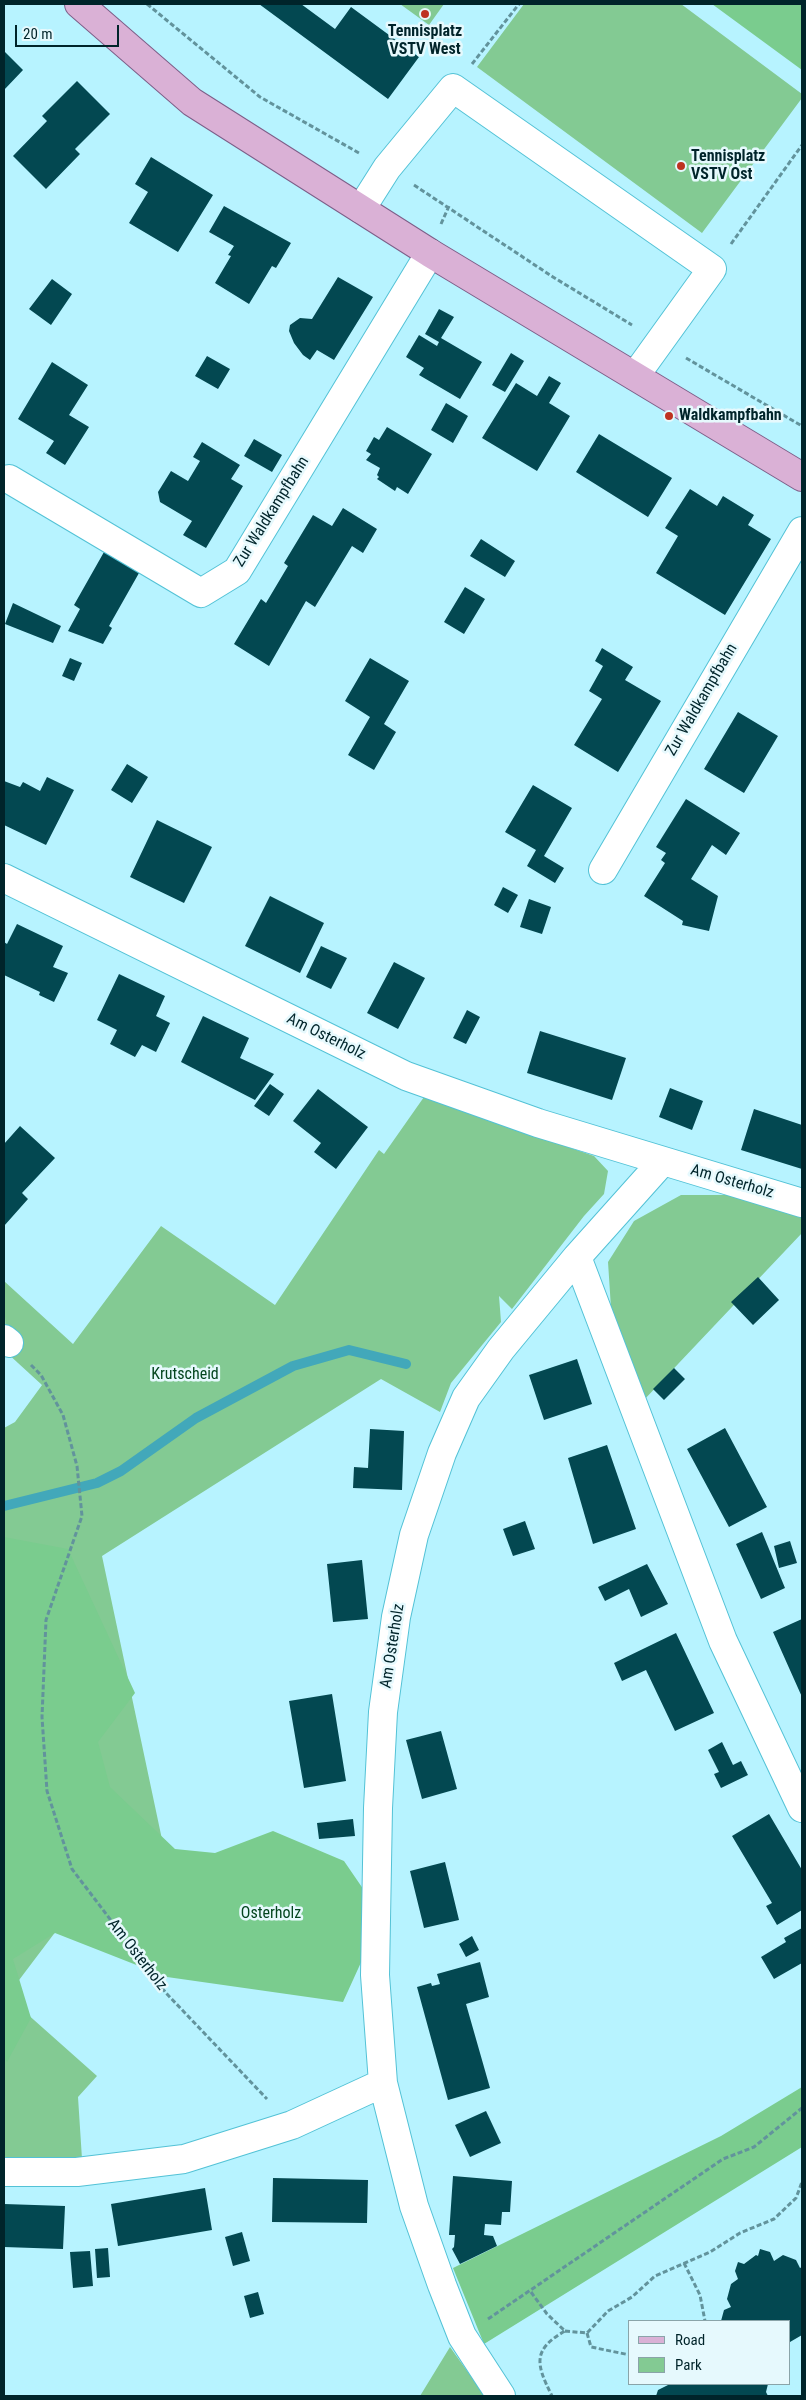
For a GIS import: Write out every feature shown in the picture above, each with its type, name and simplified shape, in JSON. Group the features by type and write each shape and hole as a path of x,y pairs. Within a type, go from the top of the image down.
{"main road":[{"path":"79,4 192,102 430,253 802,477"}],"street":[{"path":"361,209 387,168 453,88 712,269 660,343 634,376"},
{"name":"Zur Waldkampfbahn","path":"9,479 201,593 237,571 430,253"},
{"name":"Zur Waldkampfbahn","path":"603,870 802,531"},
{"name":"Am Osterholz","path":"4,878 406,1076 538,1123 802,1203"},
{"name":"Am Osterholz","path":"501,2396 462,2336 442,2285 414,2206 383,2083 375,1975 378,1808 383,1712 396,1617 414,1535 442,1453 466,1398 501,1349 577,1258 662,1162"},
{"path":"577,1258 723,1641 802,1808"},
{"path":"4,2172 77,2172 184,2158 292,2126 383,2083"}],"path":[{"path":"147,4 260,97 387,168 448,206 553,277 660,343 802,426"},
{"path":"453,88 519,4"},
{"path":"712,269 802,145"},
{"name":"Am Osterholz","path":"6,1341 41,1375 63,1415 76,1466 82,1516 46,1620 42,1717 47,1791 72,1869 166,1993 292,2126"},
{"path":"462,2336 531,2292 591,2247 723,2159 754,2147 802,2108"},
{"path":"552,2396 539,2362 543,2348 550,2340 566,2332 587,2333 608,2311 632,2297 655,2276 710,2252 740,2233 774,2219 796,2198 802,2182"},
{"path":"684,2264 700,2295 705,2320"},
{"path":"531,2292 547,2314 566,2332"},
{"path":"587,2333 591,2347 628,2355"}],"green space":[{"name":"Tennisplatz VSTV West","path":"400,4 444,4 429,25"},
{"name":"Tennisplatz VSTV Ost","path":"524,4 681,4 802,94 802,98 702,233 477,67"},
{"path":"712,4 802,4 802,70"},
{"name":"Krutscheid","path":"424,1097 594,1156 608,1171 604,1194 584,1216 512,1309 499,1296 501,1322 451,1383 440,1412 381,1379 102,1556 167,1863 78,1902 7,1996 97,2076 78,2097 82,2159 4,2162 4,1428 15,1422 45,1381 42,1385 6,1352 4,1281 73,1344 161,1226 275,1305 379,1150 384,1154"},
{"path":"681,1195 727,1195 802,1217 802,1233 643,1401 611,1308 608,1262 634,1221"},
{"name":"Osterholz","path":"4,1537 68,1549 135,1693 98,1742 110,1787 175,1849 215,1853 273,1831 344,1861 368,1896 368,1947 343,2002 167,1977 55,1933 13,1959 31,2018 7,2062 4,2058"},
{"path":"802,2087 802,2147 484,2344 453,2268 721,2136"},
{"path":"450,2347 485,2396 420,2396"}],"building":[{"path":"259,4 301,4 335,29 351,7 419,57 388,99"},
{"path":"4,51 23,70 4,90"},
{"path":"77,81 110,114 75,149 80,154 46,189 13,156 47,121 42,116"},
{"path":"151,157 213,195 178,252 129,223 148,192 135,184"},
{"path":"224,206 291,243 276,268 272,266 249,304 215,283 231,256 228,255 234,246 209,232"},
{"path":"338,277 373,297 334,360 317,350 310,360 303,355 294,343 289,331 290,325 300,318 312,319"},
{"path":"52,279 72,294 51,325 29,309"},
{"path":"439,309 454,317 441,338 482,362 460,399 419,375 424,368 406,357 419,335 437,346 439,342 425,334"},
{"path":"511,353 524,361 505,392 492,385"},
{"path":"207,356 230,369 218,389 195,376"},
{"path":"52,362 88,385 69,415 89,427 65,465 46,453 54,441 18,419"},
{"path":"549,376 561,383 549,403 570,416 537,471 482,438 516,383 537,396"},
{"path":"446,403 468,416 453,443 431,430"},
{"path":"387,427 432,454 408,494 397,487 395,491 377,479 380,468 366,460 371,454 366,451 374,437 379,440"},
{"path":"599,434 672,478 648,517 576,472"},
{"path":"254,439 282,455 272,472 244,456"},
{"path":"202,442 240,465 231,479 243,486 206,548 183,535 192,521 160,502 158,492 171,471 188,481 200,461 193,457"},
{"path":"690,489 717,506 723,496 754,515 748,525 771,539 725,615 656,573 678,536 665,528"},
{"path":"343,508 377,529 363,553 352,546 315,607 306,601 269,666 234,644 261,599 266,603 288,566 284,563 313,515 332,526"},
{"path":"481,539 515,561 505,577 470,556"},
{"path":"104,552 139,573 109,626 112,628 103,644 68,631 80,609 74,605"},
{"path":"465,587 485,599 464,634 444,622"},
{"path":"13,603 61,626 53,643 5,624"},
{"path":"602,648 633,667 625,680 661,701 618,772 574,745 602,699 589,691 603,666 595,661"},
{"path":"70,658 82,663 74,681 62,676"},
{"path":"370,658 409,681 384,724 396,732 374,770 348,755 370,717 345,701"},
{"path":"738,712 778,736 744,793 704,769"},
{"path":"127,764 148,777 132,803 111,790"},
{"path":"47,777 74,790 46,845 4,825 4,781 20,787 23,782 40,791"},
{"path":"533,785 572,808 544,856 564,868 555,883 527,866 536,850 505,832"},
{"path":"686,799 740,833 726,855 712,845 691,879 718,896 709,931 682,925 683,921 644,896 665,863 661,860 666,853 656,847"},
{"path":"157,820 212,847 184,903 130,877"},
{"path":"503,887 518,895 508,913 494,905"},
{"path":"270,896 324,923 300,973 245,946"},
{"path":"529,899 551,907 542,934 520,927"},
{"path":"17,924 63,946 53,967 68,973 54,1002 39,995 40,992 4,975 4,942 7,944"},
{"path":"321,946 347,958 331,989 306,977"},
{"path":"394,962 425,978 398,1029 367,1013"},
{"path":"119,974 165,996 156,1016 170,1023 156,1052 142,1045 135,1057 110,1044 117,1030 97,1020"},
{"path":"467,1010 480,1017 466,1044 453,1038"},
{"path":"203,1016 249,1038 240,1058 274,1074 255,1100 181,1062"},
{"path":"540,1031 626,1058 612,1100 527,1073"},
{"path":"270,1084 284,1094 269,1116 254,1106"},
{"path":"670,1088 703,1101 692,1130 659,1117"},
{"path":"318,1089 368,1127 336,1169 314,1152 321,1143 293,1121"},
{"path":"754,1109 802,1125 802,1169 741,1150"},
{"path":"20,1126 55,1158 22,1193 28,1199 4,1226 4,1144"},
{"path":"758,1277 779,1300 753,1325 731,1302"},
{"path":"577,1359 592,1404 544,1420 529,1375"},
{"path":"674,1368 685,1379 664,1400 653,1389"},
{"path":"725,1428 767,1507 729,1527 687,1449"},
{"path":"370,1429 404,1431 402,1490 353,1488 354,1467 368,1468"},
{"path":"607,1445 636,1529 593,1544 568,1458"},
{"path":"525,1521 535,1549 513,1556 503,1529"},
{"path":"762,1532 785,1588 761,1599 736,1544"},
{"path":"790,1541 797,1563 779,1568 774,1546"},
{"path":"362,1560 368,1619 333,1622 327,1564"},
{"path":"647,1564 668,1604 641,1617 629,1589 605,1601 598,1587"},
{"path":"802,1619 802,1697 773,1632"},
{"path":"676,1633 714,1713 675,1731 646,1670 622,1681 614,1663"},
{"path":"332,1694 346,1781 304,1788 289,1701"},
{"path":"441,1731 457,1789 422,1799 406,1740"},
{"path":"722,1742 733,1765 741,1761 748,1775 721,1788 714,1774 719,1772 708,1750"},
{"path":"769,1814 802,1870 802,1910 777,1925 766,1906 772,1903 732,1836"},
{"path":"353,1819 355,1836 319,1839 317,1823"},
{"path":"445,1862 459,1920 424,1928 410,1871"},
{"path":"802,1928 802,1963 774,1979 761,1957 786,1942 784,1938"},
{"path":"472,1936 479,1950 466,1957 459,1944"},
{"path":"480,1962 489,1997 466,2004 490,2088 448,2100 417,1987 431,1983 432,1986 440,1984 437,1974"},
{"path":"486,2111 501,2143 470,2157 455,2125"},
{"path":"453,2176 512,2181 510,2212 502,2212 501,2225 485,2224 484,2235 493,2236 497,2246 460,2264 452,2249 454,2247 455,2235 449,2235"},
{"path":"273,2178 368,2180 367,2223 272,2222"},
{"path":"205,2188 212,2230 118,2246 111,2204"},
{"path":"4,2204 65,2206 63,2249 4,2247"},
{"path":"242,2232 250,2261 233,2266 225,2237"},
{"path":"108,2248 110,2277 97,2278 95,2249"},
{"path":"760,2249 770,2252 774,2261 783,2255 796,2260 800,2268 802,2267 802,2335 791,2341 791,2320 721,2320 724,2310 731,2307 727,2299 731,2284 738,2279 735,2271 738,2262 744,2264 756,2255 758,2256"},
{"path":"90,2251 93,2286 73,2288 70,2252"},
{"path":"258,2292 264,2314 250,2318 244,2296"},
{"path":"668,2385 768,2385 766,2392 768,2396 656,2396 658,2390"}],"waterway":[{"path":"4,1506 97,1483 121,1471 196,1418 293,1366 349,1350 406,1364"}],"place":[{"name":"Tennisplatz VSTV West","path":"425,14"},
{"name":"Tennisplatz VSTV Ost","path":"681,166"},
{"name":"Waldkampfbahn","path":"669,416"}]}
